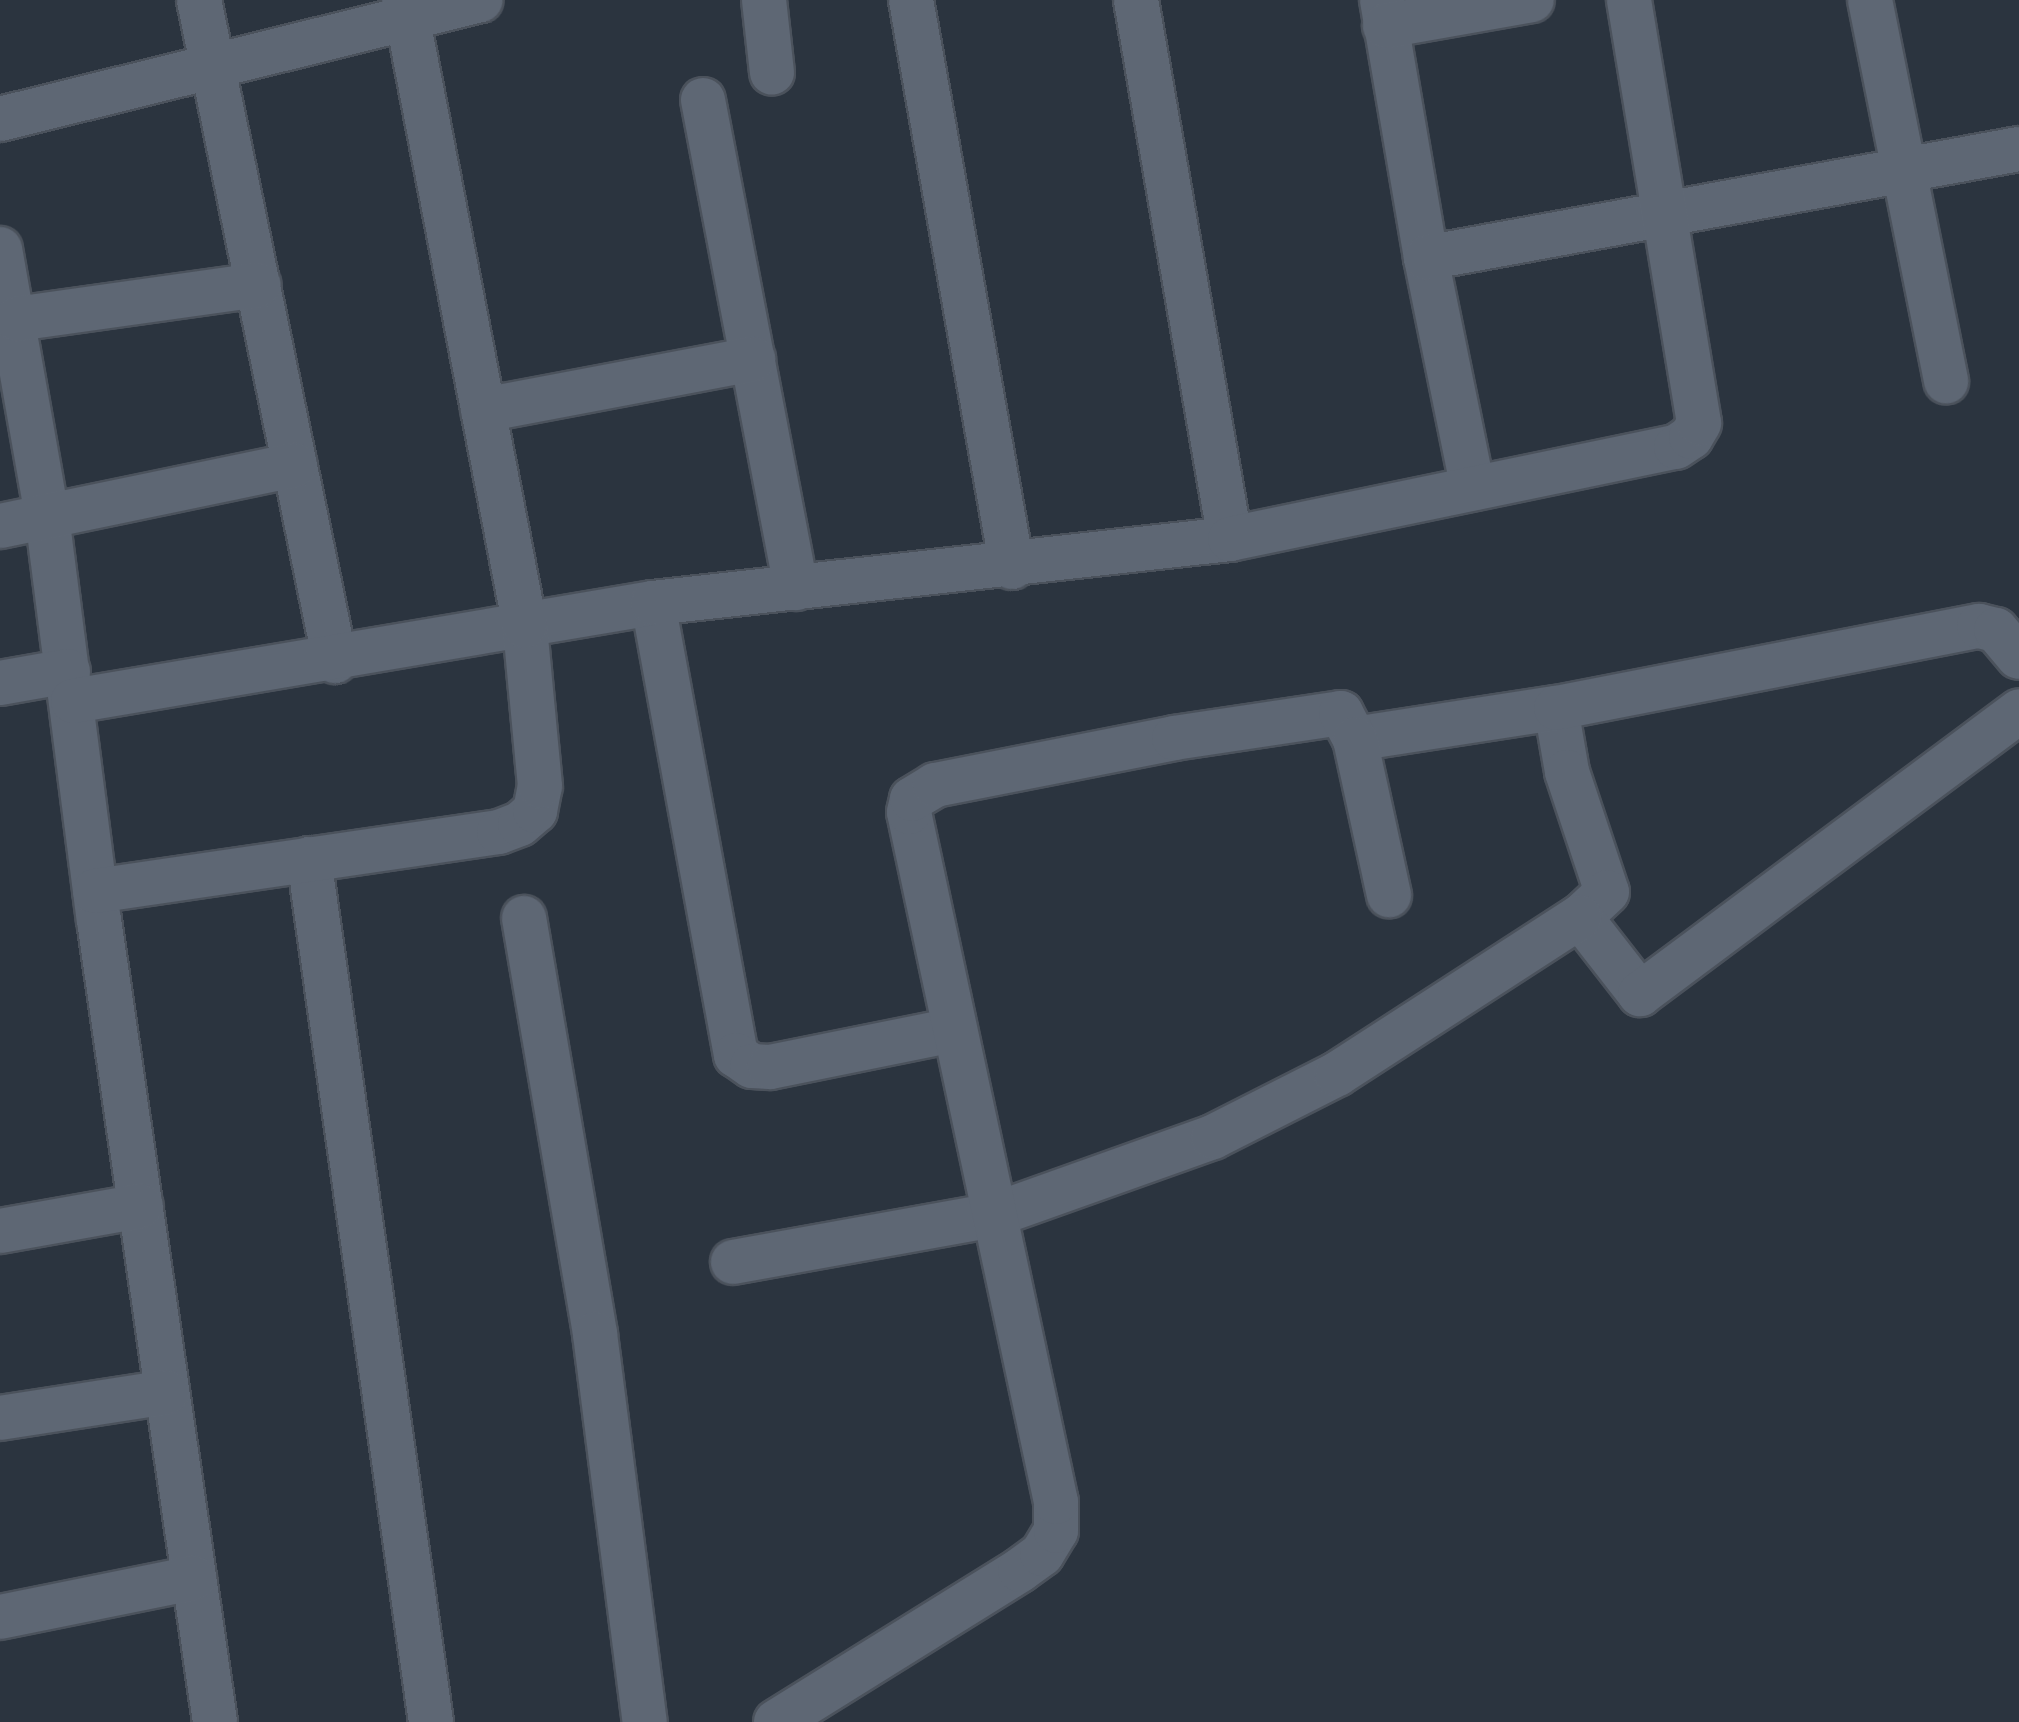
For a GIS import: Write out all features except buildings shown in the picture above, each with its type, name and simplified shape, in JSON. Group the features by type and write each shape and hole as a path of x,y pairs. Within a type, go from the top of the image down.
{"street":[{"path":"199,0 335,661"},
{"path":"0,119 215,70 406,9 480,0"},
{"path":"764,0 772,73"},
{"path":"911,0 1012,567"},
{"path":"1136,0 1230,539"},
{"path":"1473,488 1426,258 1383,13 1532,0"},
{"path":"0,683 70,686 335,661 653,603 1012,567 1230,539 1676,447 1691,437 1699,423 1629,0"},
{"path":"1870,0 1907,170 1946,381"},
{"path":"95,891 499,832 520,824 535,811 540,786 525,626 406,9"},
{"path":"703,100 796,588"},
{"path":"1426,258 2019,149"},
{"path":"0,249 16,319 47,516 95,891 215,1722"},
{"path":"16,319 259,285"},
{"path":"483,410 753,359"},
{"path":"0,526 295,465"},
{"path":"653,603 736,1055 752,1066 770,1067 954,1030"},
{"path":"1355,739 1556,708 1979,626 1996,630 2019,657"},
{"path":"733,1262 994,1215 1213,1137 1269,1111 1395,1038 1580,917 1607,892 1577,808 1556,708"},
{"path":"1580,917 1632,988 1640,994 1649,992 2019,711"},
{"path":"776,1722 1020,1570 1042,1554 1056,1531 1056,1502 909,812 922,789 1325,712 1341,713 1355,739 1389,895"},
{"path":"309,859 431,1722"},
{"path":"524,918 595,1334 645,1722"},
{"path":"0,1231 141,1206"},
{"path":"0,1418 167,1392"},
{"path":"0,1617 194,1578"}]}
